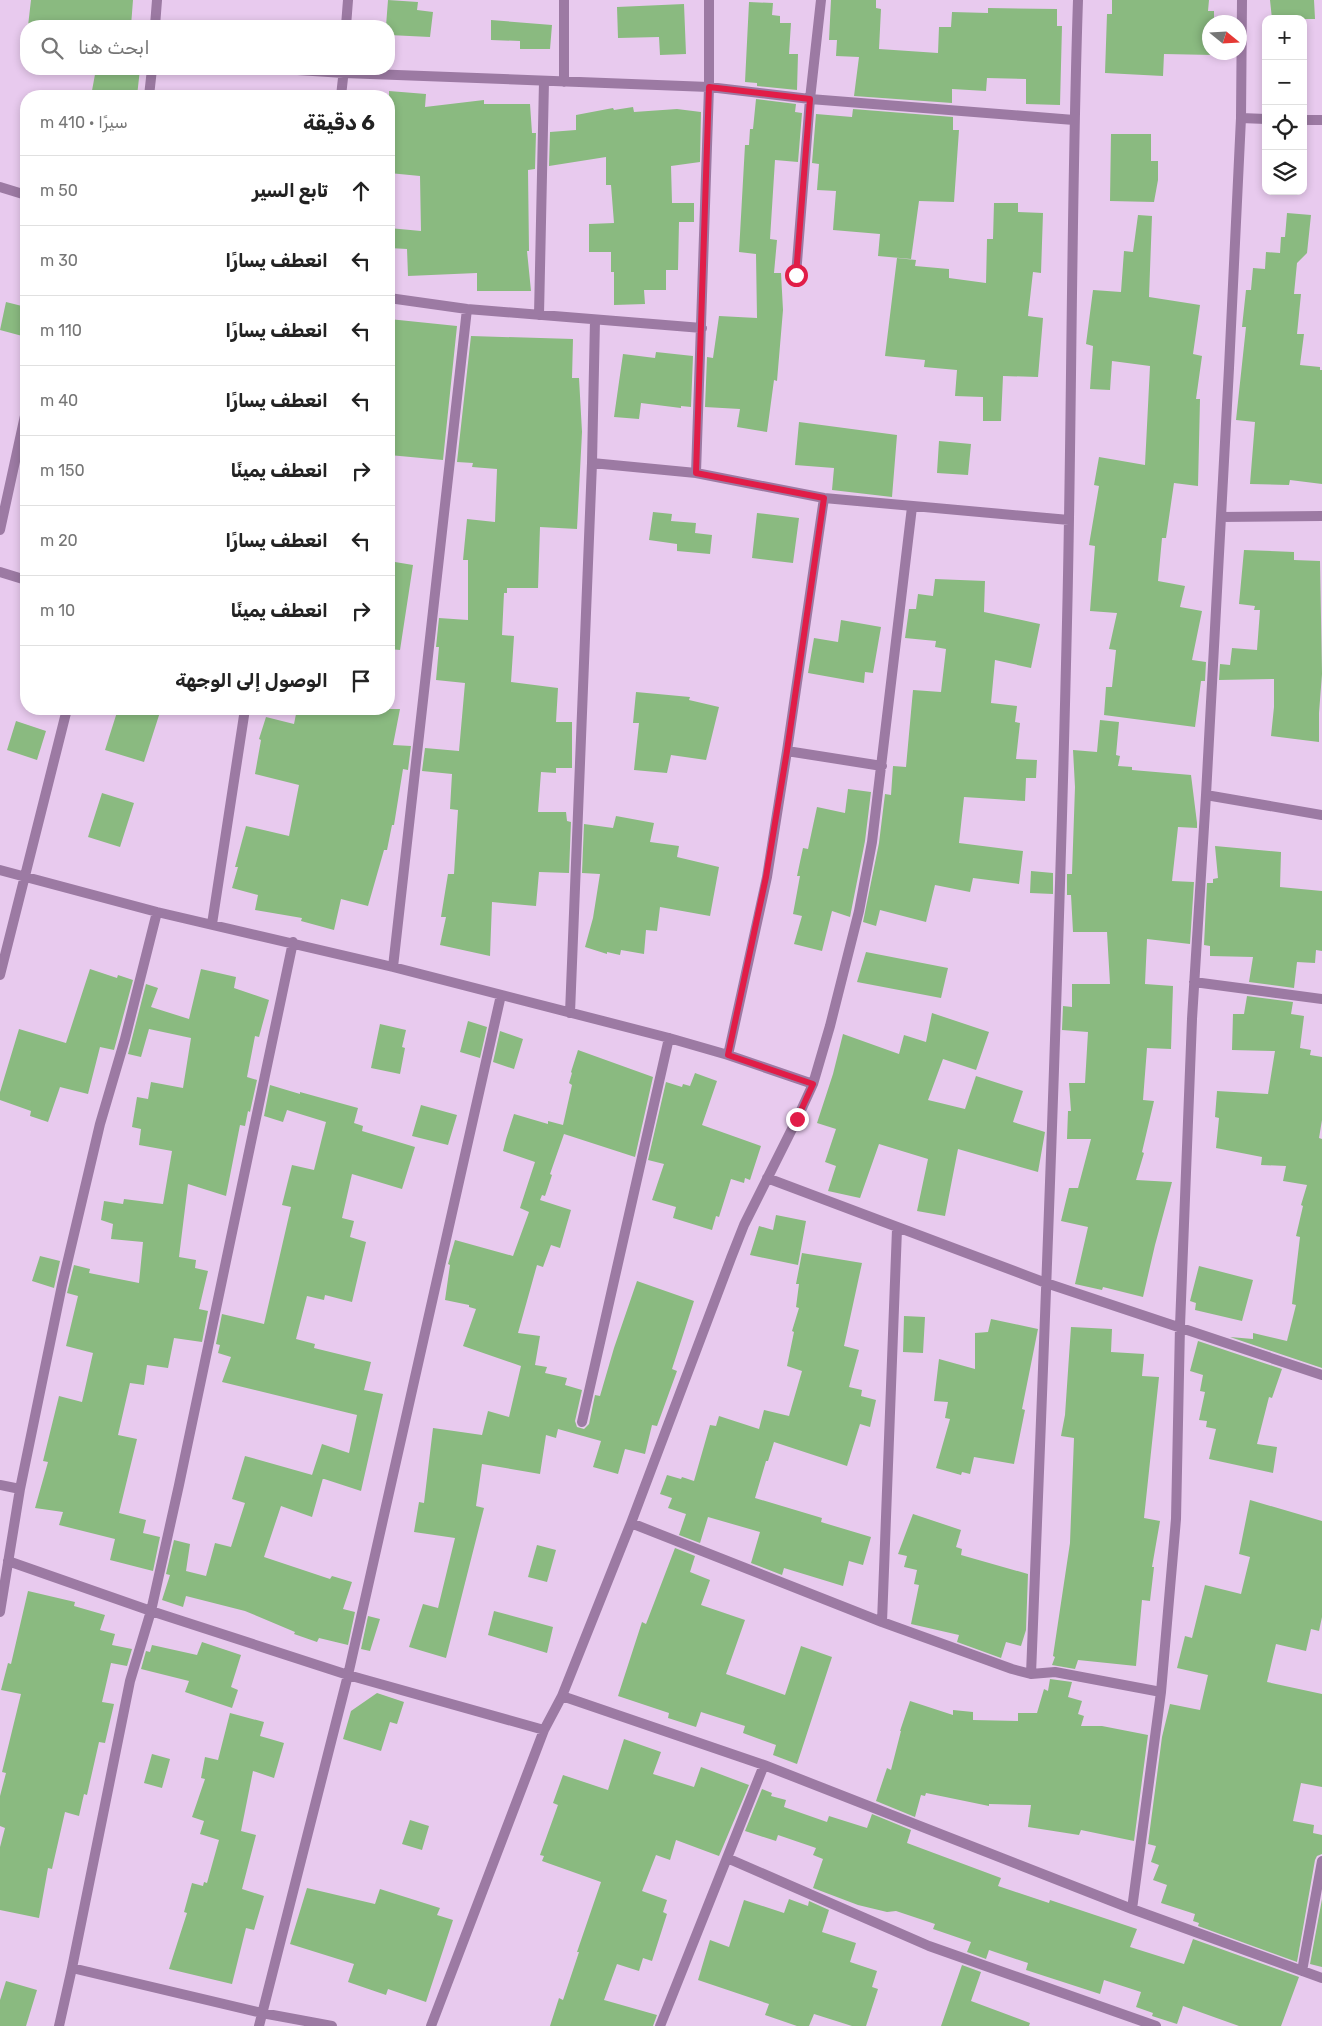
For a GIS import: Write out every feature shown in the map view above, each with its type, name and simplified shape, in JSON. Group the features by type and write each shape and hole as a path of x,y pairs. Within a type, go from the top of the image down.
{"street":[{"path":"155,20 157,0"},
{"path":"346,20 348,0"},
{"path":"564,0 564,82"},
{"path":"696,473 709,87 709,0"},
{"path":"796,275 810,99 821,0"},
{"path":"1031,1674 1062,846 1069,520 1069,389 1074,120 1078,0"},
{"path":"1132,1909 1161,1692 1176,1520 1180,1326 1194,982 1206,794 1241,118 1242,0"},
{"path":"395,74 709,87 810,99 1074,120"},
{"path":"150,90 151,75"},
{"path":"341,90 343,75"},
{"path":"539,315 544,81"},
{"path":"1241,118 1262,119"},
{"path":"1307,120 1322,120"},
{"path":"0,187 20,193"},
{"path":"395,299 467,309 702,328"},
{"path":"393,967 467,309"},
{"path":"570,1014 592,463 595,320"},
{"path":"0,530 20,438"},
{"path":"592,463 696,473 824,498 1069,520"},
{"path":"728,1055 766,877 787,751 824,498"},
{"path":"431,2026 544,1730 562,1696 631,1523 731,1258 767,1178 813,1084 830,1026 859,911 872,842 912,507"},
{"path":"1221,517 1322,516"},
{"path":"0,572 20,578"},
{"path":"0,976 23,877 65,715"},
{"path":"212,924 244,715"},
{"path":"787,751 882,766"},
{"path":"1206,794 1322,815"},
{"path":"0,870 157,912 293,942 669,1038 728,1055 813,1084"},
{"path":"0,1612 20,1489 44,1368 81,1200 157,912"},
{"path":"59,2026 130,1681 151,1610 293,942"},
{"path":"1194,982 1322,999"},
{"path":"259,2026 348,1674 501,995"},
{"path":"582,1422 669,1038"},
{"path":"767,1178 897,1229 1046,1283 1180,1326 1322,1375"},
{"path":"882,1622 897,1229"},
{"path":"0,1485 20,1489"},
{"path":"631,1523 882,1622 1012,1669 1031,1674 1055,1672 1161,1692"},
{"path":"8,1561 348,1674 544,1730"},
{"path":"562,1696 764,1765 1132,1909 1322,1978"},
{"path":"660,2026 764,1765"},
{"path":"727,1858 929,1946 1156,2026"},
{"path":"1302,1971 1322,1861"},
{"path":"72,1968 262,2013 332,2026"}],"building":[{"path":"31,0 133,0 131,20 29,20"},
{"path":"388,0 418,2 417,10 433,12 430,37 395,35 395,20 386,20"},
{"path":"831,0 876,0 876,8 881,9 879,49 938,53 939,27 951,27 952,12 988,13 988,8 1057,9 1057,26 1062,26 1060,105 1026,104 1026,79 987,78 986,91 952,89 952,103 854,96 859,57 836,56 837,40 829,40"},
{"path":"1112,0 1209,0 1208,11 1214,11 1214,15 1202,15 1202,55 1164,54 1163,76 1105,73 1107,14 1112,14"},
{"path":"1270,0 1314,0 1315,19 1307,19 1307,15 1272,15"},
{"path":"749,2 773,3 772,15 780,16 780,23 791,23 789,54 798,54 797,90 757,86 757,83 745,82"},
{"path":"684,4 686,54 660,55 659,37 618,38 617,7"},
{"path":"491,20 552,25 550,49 520,49 520,41 491,40"},
{"path":"95,75 139,75 138,90 92,90"},
{"path":"395,91 426,94 425,107 484,100 484,104 530,104 532,133 536,133 535,169 528,170 529,251 527,251 531,291 477,291 477,273 408,276 407,249 395,248 395,229 421,231 420,176 395,174"},
{"path":"756,99 796,104 795,112 802,113 798,162 775,160 770,239 777,240 774,273 781,273 783,310 777,381 774,380 767,432 737,427 740,409 705,407 707,357 713,358 719,316 757,318 756,254 739,252 745,145 749,145 750,129 753,129"},
{"path":"633,107 634,112 677,109 701,112 700,162 671,166 672,203 694,203 694,222 679,222 678,270 666,270 666,290 644,290 645,304 614,305 614,272 611,272 611,252 589,252 589,224 614,223 611,185 606,185 606,157 549,166 550,132 576,130 576,115 613,108 614,110"},
{"path":"853,109 953,117 953,130 959,130 954,202 919,201 911,259 878,256 880,234 833,230 836,191 817,190 819,164 812,163 816,114 852,117"},
{"path":"1111,134 1151,134 1151,161 1158,161 1158,180 1154,202 1110,201"},
{"path":"994,203 1018,203 1018,212 1043,213 1041,273 1033,272 1028,316 1043,318 1038,377 1003,376 1001,421 983,421 983,397 955,396 957,370 924,367 925,360 885,356 897,258 916,260 915,266 949,269 949,278 986,283 987,239 993,239"},
{"path":"1287,213 1311,215 1307,253 1297,263 1294,294 1301,294 1297,334 1304,334 1300,365 1320,367 1320,370 1322,370 1322,484 1290,480 1289,485 1250,484 1255,422 1236,420 1246,327 1242,327 1246,290 1251,290 1253,268 1265,269 1266,252 1280,253 1281,237 1285,237"},
{"path":"1138,215 1152,216 1149,297 1200,305 1193,354 1202,356 1196,399 1200,399 1198,486 1174,483 1166,538 1162,538 1158,581 1185,586 1180,607 1202,611 1192,660 1206,662 1205,681 1201,681 1195,727 1104,715 1106,687 1112,687 1116,650 1109,649 1117,613 1090,611 1095,546 1089,545 1099,486 1094,485 1099,457 1145,465 1150,366 1112,361 1110,390 1090,389 1093,346 1086,344 1093,290 1121,292 1124,251 1133,252"},
{"path":"6,302 20,306 20,335 0,330"},
{"path":"395,320 457,326 443,460 395,456"},
{"path":"471,336 573,339 572,378 579,378 582,432 577,529 540,527 538,588 507,588 507,593 504,593 502,635 514,636 511,682 558,688 556,722 572,722 572,768 556,768 556,773 541,772 538,812 566,812 567,821 571,822 569,873 539,872 536,906 492,902 490,956 440,945 446,917 441,917 448,874 454,874 458,810 450,809 452,774 422,771 425,748 459,751 465,683 436,680 439,647 436,647 439,618 468,620 468,560 463,560 467,519 495,522 497,469 472,467 473,463 457,462"},
{"path":"656,352 693,356 691,407 681,406 681,408 641,403 639,419 614,417 623,354 655,358"},
{"path":"799,422 897,435 892,497 832,490 834,468 795,465"},
{"path":"939,441 971,444 968,475 937,473"},
{"path":"653,512 672,514 671,521 696,523 695,533 712,535 710,554 677,551 677,544 649,540"},
{"path":"757,513 799,518 793,563 752,558"},
{"path":"1244,550 1294,552 1294,560 1320,561 1322,674 1319,742 1271,736 1274,679 1219,680 1220,664 1230,665 1232,648 1257,650 1260,610 1254,610 1255,606 1239,604"},
{"path":"395,562 413,565 400,650 395,650"},
{"path":"935,579 985,581 984,612 1040,624 1031,668 995,660 991,703 1017,706 1015,722 1020,723 1016,759 1037,760 1036,778 1026,778 1025,801 964,797 959,843 1023,851 1019,884 973,878 970,892 935,885 926,922 880,910 876,926 863,922 879,843 885,794 891,795 893,766 906,767 913,690 941,692 946,649 935,647 936,641 905,638 909,609 916,609 918,594 933,596"},
{"path":"841,620 881,627 873,673 865,672 864,683 808,673 814,638 838,642"},
{"path":"636,692 690,697 689,700 719,707 706,760 671,755 667,773 634,770 639,723 633,723"},
{"path":"395,709 400,709 393,745 411,746 408,770 403,769 394,825 392,825 387,850 384,850 368,906 341,899 334,930 301,921 302,918 255,910 258,895 232,888 238,867 235,867 246,826 289,836 299,785 255,774 261,740 259,739 266,717 294,724 296,715 395,715"},
{"path":"116,715 159,715 144,762 105,750"},
{"path":"1100,720 1119,722 1116,755 1120,756 1118,766 1132,767 1132,770 1191,775 1197,823 1197,828 1178,827 1172,881 1194,882 1190,944 1147,939 1145,984 1173,986 1171,1049 1147,1048 1143,1100 1154,1101 1142,1152 1144,1153 1136,1180 1172,1182 1143,1297 1103,1287 1102,1290 1075,1284 1088,1227 1061,1221 1069,1188 1078,1188 1091,1139 1067,1139 1068,1111 1071,1111 1069,1083 1085,1083 1088,1032 1062,1030 1063,1006 1072,1007 1072,984 1110,984 1107,932 1073,932 1071,895 1067,895 1067,874 1072,874 1075,787 1073,750 1097,752"},
{"path":"16,721 46,731 37,760 7,750"},
{"path":"848,789 871,792 865,841 850,917 832,911 822,951 794,944 802,916 793,914 800,876 797,876 803,848 808,849 817,807 845,813"},
{"path":"102,793 134,803 120,847 88,837"},
{"path":"616,816 654,823 650,842 679,846 677,857 719,867 710,916 660,907 657,931 646,930 644,954 621,950 620,955 607,952 607,954 585,947 593,918 600,874 582,873 584,824 613,828"},
{"path":"1215,846 1281,852 1280,887 1322,891 1322,951 1316,950 1315,963 1297,962 1294,988 1249,982 1253,957 1210,956 1210,946 1204,945 1207,883 1213,883 1213,879 1218,878"},
{"path":"1031,871 1053,873 1053,894 1030,893"},
{"path":"866,952 948,968 941,998 857,982"},
{"path":"90,969 117,978 118,975 133,980 114,1050 100,1047 88,1094 60,1087 48,1122 30,1116 31,1111 0,1100 0,1092 19,1029 66,1043"},
{"path":"201,969 236,977 234,988 269,1000 259,1037 255,1036 247,1077 257,1080 245,1126 240,1125 226,1196 188,1184 179,1257 196,1260 195,1268 208,1271 199,1309 208,1311 202,1342 174,1338 168,1368 147,1365 144,1385 130,1383 118,1435 137,1439 119,1513 146,1520 143,1533 160,1537 153,1571 110,1560 115,1539 59,1525 63,1512 35,1508 48,1462 43,1461 59,1396 82,1402 93,1353 66,1346 78,1296 67,1293 74,1265 90,1269 89,1273 139,1283 143,1242 111,1239 113,1224 101,1220 104,1201 123,1204 124,1199 163,1204 172,1151 139,1145 141,1129 132,1127 137,1097 148,1099 151,1082 183,1088 191,1038 149,1029 141,1057 128,1054 146,984 158,988 151,1007 189,1019"},
{"path":"1247,996 1293,1002 1291,1014 1304,1016 1300,1048 1311,1050 1310,1055 1322,1057 1322,1120 1319,1138 1322,1139 1322,1368 1230,1337 1253,1339 1253,1333 1287,1341 1296,1305 1292,1304 1300,1237 1296,1236 1303,1206 1301,1205 1307,1185 1283,1181 1286,1166 1261,1165 1262,1157 1216,1148 1219,1118 1215,1117 1217,1091 1268,1094 1275,1051 1232,1050 1233,1014 1244,1014"},
{"path":"932,1013 989,1032 976,1070 943,1059 928,1100 965,1109 976,1076 1023,1091 1013,1122 1045,1132 1038,1172 958,1149 945,1216 917,1211 928,1159 879,1144 860,1198 828,1191 836,1166 825,1162 836,1129 817,1123 833,1074 843,1034 899,1054 904,1035 926,1042"},
{"path":"468,1021 487,1027 480,1058 460,1052"},
{"path":"380,1024 406,1030 402,1047 405,1048 400,1074 371,1068"},
{"path":"500,1031 523,1039 514,1069 493,1062"},
{"path":"578,1050 653,1077 635,1157 564,1134 550,1174 552,1175 545,1196 542,1195 540,1200 571,1210 560,1248 551,1245 543,1267 537,1265 518,1333 540,1336 535,1365 547,1367 545,1373 567,1378 565,1385 582,1390 575,1421 577,1427 584,1429 589,1424 595,1395 600,1396 637,1281 694,1301 672,1369 677,1371 657,1426 652,1425 645,1454 625,1449 618,1474 593,1467 601,1441 558,1429 556,1438 546,1435 540,1474 482,1464 476,1506 484,1508 446,1658 409,1647 423,1604 438,1608 455,1538 414,1532 419,1502 424,1503 433,1428 482,1435 488,1411 509,1417 521,1366 463,1346 476,1309 469,1307 469,1305 445,1300 450,1265 448,1264 455,1240 513,1256 529,1212 520,1208 535,1162 503,1151 506,1139 514,1114 548,1124 548,1121 563,1125 572,1085 569,1083 571,1072"},
{"path":"695,1073 717,1081 702,1125 761,1146 750,1180 745,1178 744,1183 731,1179 719,1217 716,1216 712,1230 673,1218 676,1207 652,1200 664,1164 648,1160 666,1082 682,1087 683,1084 690,1086"},
{"path":"270,1085 358,1108 354,1123 363,1126 362,1131 415,1147 402,1189 352,1174 342,1218 354,1221 350,1237 366,1242 352,1302 325,1295 324,1300 307,1296 296,1339 315,1344 314,1348 371,1362 364,1390 383,1394 361,1491 312,1475 322,1444 349,1453 357,1415 222,1382 231,1357 218,1353 220,1345 216,1344 222,1314 264,1324 291,1207 282,1205 292,1165 314,1170 326,1122 287,1110 283,1122 264,1116"},
{"path":"421,1105 457,1115 448,1145 412,1136"},
{"path":"776,1215 806,1221 798,1265 750,1255 759,1226 773,1230"},
{"path":"802,1253 862,1263 844,1346 859,1350 849,1387 862,1390 861,1396 876,1400 870,1427 860,1424 847,1466 774,1442 755,1498 822,1518 821,1522 871,1537 863,1565 849,1561 843,1586 784,1568 782,1575 751,1563 760,1532 708,1517 700,1543 679,1535 686,1514 668,1508 672,1498 660,1494 667,1475 694,1481 710,1425 716,1426 719,1416 759,1429 764,1410 789,1416 802,1371 787,1366 794,1332 792,1331 799,1308 796,1307 799,1284 796,1284"},
{"path":"40,1256 60,1261 54,1288 32,1281"},
{"path":"1199,1266 1253,1280 1242,1321 1195,1310 1196,1303 1190,1301"},
{"path":"904,1316 925,1317 923,1353 903,1352"},
{"path":"991,1319 1038,1329 1022,1409 1025,1410 1014,1464 974,1457 970,1474 962,1472 961,1475 936,1468 950,1419 945,1418 948,1402 934,1401 939,1359 975,1369 975,1333 988,1332"},
{"path":"1071,1327 1112,1329 1111,1352 1144,1354 1142,1376 1159,1377 1144,1518 1160,1521 1152,1567 1154,1567 1150,1601 1142,1600 1136,1666 1078,1660 1075,1669 1052,1665 1055,1657 1053,1656 1070,1543 1074,1438 1061,1436 1065,1415"},
{"path":"1198,1341 1282,1369 1272,1398 1269,1397 1257,1444 1277,1447 1273,1473 1209,1459 1216,1429 1206,1427 1207,1421 1199,1420 1205,1392 1200,1391 1203,1375 1190,1371"},
{"path":"245,1456 323,1478 312,1517 281,1506 264,1557 330,1579 332,1576 352,1582 343,1609 355,1612 348,1645 319,1638 317,1642 294,1634 295,1632 245,1611 186,1596 183,1607 162,1600 170,1575 166,1574 174,1540 190,1544 186,1571 206,1576 215,1543 231,1547 245,1503 232,1499"},
{"path":"1250,1500 1322,1521 1322,1617 1319,1631 1311,1629 1306,1651 1276,1644 1267,1682 1322,1694 1322,1787 1301,1783 1293,1821 1314,1825 1313,1833 1322,1835 1322,1854 1317,1856 1315,1860 1297,1962 1198,1926 1199,1923 1193,1921 1195,1914 1161,1903 1167,1885 1153,1880 1159,1865 1151,1862 1156,1846 1148,1844 1162,1737 1170,1704 1200,1710 1208,1675 1177,1668 1185,1636 1192,1638 1205,1585 1241,1594 1250,1557 1239,1554"},
{"path":"913,1514 961,1530 956,1547 962,1549 961,1555 1028,1574 1026,1630 1021,1646 1006,1642 1001,1658 957,1642 959,1635 911,1624 919,1585 914,1584 917,1570 904,1567 907,1556 898,1554"},
{"path":"537,1545 556,1550 547,1582 528,1577"},
{"path":"675,1548 695,1556 690,1572 710,1580 701,1605 745,1620 726,1674 785,1695 801,1646 832,1657 797,1764 773,1755 776,1745 743,1733 745,1726 701,1712 696,1727 668,1718 669,1713 618,1696 642,1622 646,1624"},
{"path":"28,1591 75,1602 74,1606 105,1615 100,1630 115,1634 112,1645 132,1649 127,1666 111,1663 102,1702 114,1704 105,1743 99,1742 87,1795 84,1794 79,1816 65,1812 52,1869 48,1868 39,1918 0,1910 0,1847 5,1828 0,1826 0,1796 6,1773 2,1772 21,1694 1,1690 8,1663 11,1664"},
{"path":"494,1611 553,1627 547,1653 488,1635"},
{"path":"368,1616 380,1619 370,1651 361,1649"},
{"path":"202,1642 241,1655 231,1687 238,1690 232,1708 185,1692 189,1681 141,1669 146,1651 150,1652 152,1645 197,1655"},
{"path":"1050,1679 1072,1682 1068,1697 1082,1701 1078,1714 1084,1716 1081,1726 1102,1726 1148,1735 1134,1841 1081,1830 1079,1835 1028,1827 1031,1805 989,1804 989,1806 926,1793 925,1796 921,1795 915,1817 876,1801 887,1768 891,1770 900,1731 910,1701 953,1715 953,1710 973,1712 973,1720 1018,1721 1018,1713 1037,1713 1044,1689 1048,1691"},
{"path":"377,1693 404,1702 397,1724 390,1722 381,1751 343,1739 351,1711"},
{"path":"230,1713 264,1722 260,1736 284,1743 274,1778 253,1771 241,1831 256,1835 242,1889 264,1896 254,1930 246,1928 232,1984 169,1969 187,1913 184,1912 192,1883 203,1886 204,1882 207,1883 219,1840 200,1834 204,1821 192,1817 205,1779 201,1778 205,1757 218,1760"},
{"path":"624,1739 661,1752 653,1774 694,1787 701,1767 749,1785 719,1856 676,1840 670,1860 656,1855 642,1891 667,1900 663,1912 667,1914 652,1961 643,1958 639,1971 617,1964 604,2000 657,2015 653,2026 550,2026 559,1998 563,2000 601,1882 542,1861 544,1856 540,1855 558,1805 553,1803 563,1775 608,1790"},
{"path":"152,1754 170,1759 162,1788 144,1783"},
{"path":"762,1789 772,1793 771,1796 786,1800 784,1807 827,1822 829,1816 867,1828 872,1814 911,1830 907,1843 1001,1878 998,1886 1049,1903 1050,1900 1137,1929 1130,1947 1184,1964 1193,1939 1299,1977 1281,2026 1239,2026 1183,2006 1177,2024 1152,2016 1153,2013 1136,2007 1141,1992 1104,1980 1100,1994 1026,1970 1028,1963 989,1950 986,1959 967,1952 971,1942 933,1929 935,1924 896,1911 887,1912 858,1905 813,1888 823,1859 813,1855 816,1848 778,1835 776,1841 745,1831"},
{"path":"410,1820 429,1826 422,1850 402,1844"},
{"path":"307,1888 375,1904 380,1889 440,1908 437,1915 453,1920 426,2002 388,1989 386,1995 348,1982 354,1964 290,1944"},
{"path":"789,1899 808,1906 809,1901 829,1910 822,1932 856,1943 850,1962 877,1971 872,1987 878,1989 866,2026 852,2026 814,2014 809,2026 797,2026 765,2015 769,2004 698,1980 710,1940 729,1947 744,1900 784,1913"},
{"path":"1322,1899 1322,1967 1310,1964"},
{"path":"962,1965 981,1972 971,2001 1030,2023 1029,2026 941,2026"},
{"path":"6,1981 37,1990 26,2026 0,2026 0,2000"}],"route":[{"path":"796,275 810,99 709,87 696,473 824,498 787,751 766,877 728,1055 813,1084 797,1119"}]}
